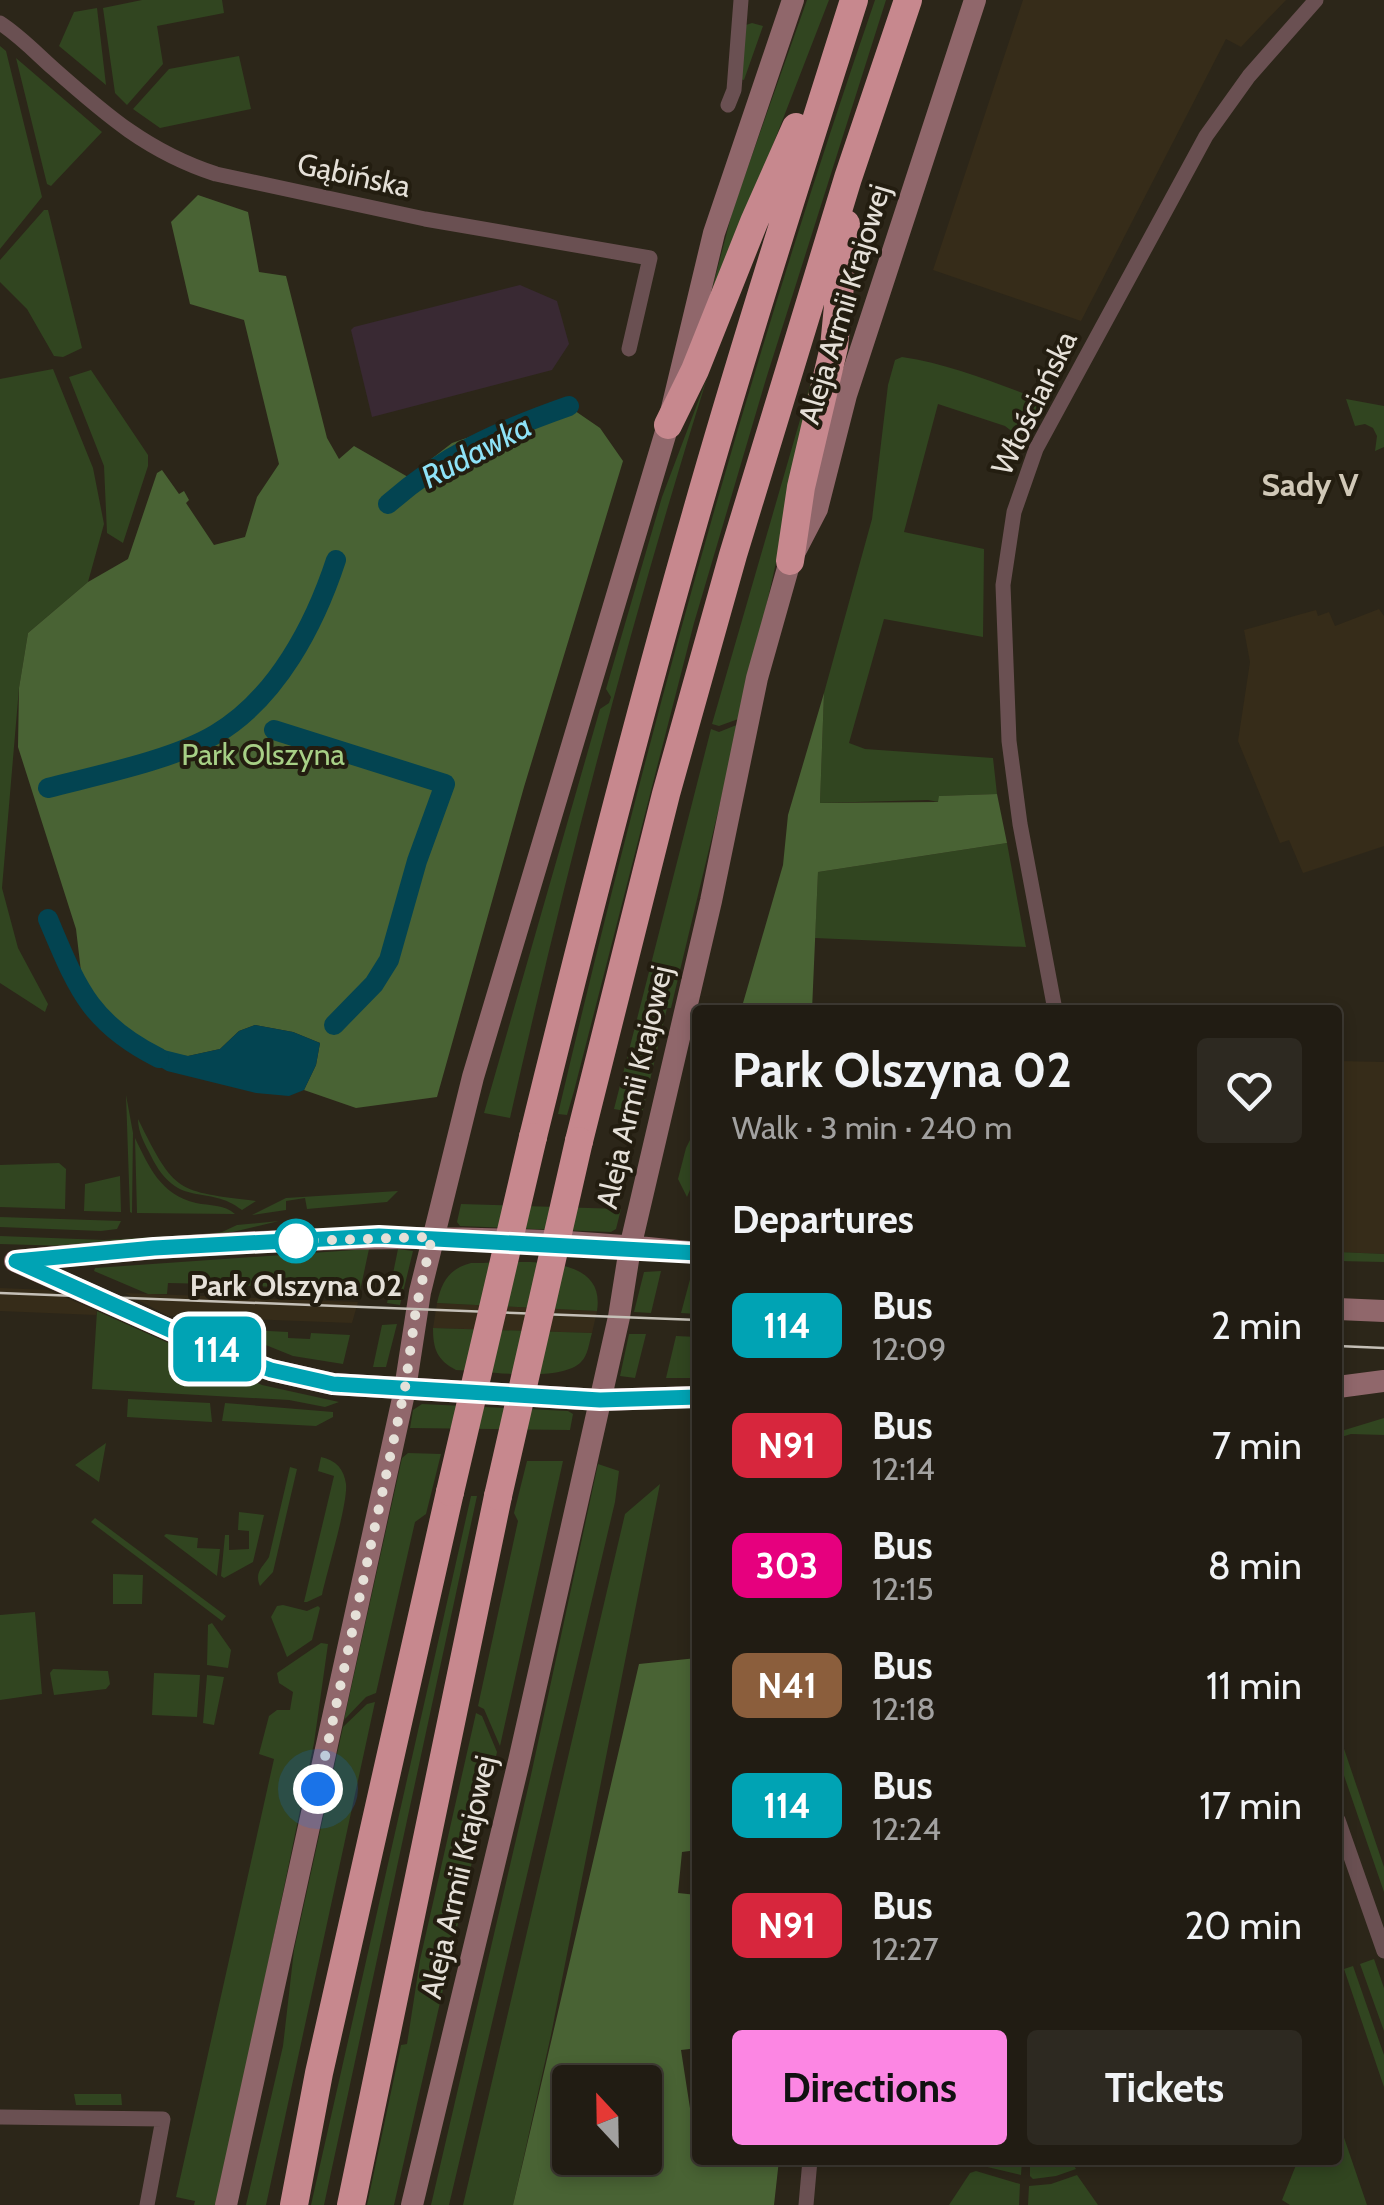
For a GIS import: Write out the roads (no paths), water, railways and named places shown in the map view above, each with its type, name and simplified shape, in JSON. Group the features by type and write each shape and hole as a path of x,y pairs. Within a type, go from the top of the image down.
{"highway":[{"path":"668,425 695,370 850,0"},
{"path":"294,2205 318,2073 585,924 695,518 850,0"},
{"name":"Aleja Armii Krajowej","path":"350,2205 498,1496 580,1141 671,776 733,555 848,178 908,0"},
{"path":"790,561 801,487 834,347 848,178"}],"main road":[{"path":"226,2205 405,1388 416,1309 432,1237 474,1077 668,425 714,233 793,0"},
{"name":"Aleja Armii Krajowej","path":"412,2205 519,1761 757,678 790,561 817,509 858,358 976,0"},
{"path":"8,1261 154,1248 379,1236 692,1253"},
{"path":"8,1261 203,1345 271,1370 333,1384 600,1400 692,1397"},
{"path":"1342,1309 1384,1311"},
{"path":"1342,1387 1384,1382"}],"street":[{"path":"728,105 734,90 741,0"},
{"name":"Włościańska","path":"1054,1005 1020,824 1009,741 1003,586 1014,512 1036,449 1206,136 1249,76 1316,0"},
{"name":"Gąbińska","path":"0,23 115,122 187,165 424,219 650,258 629,349"},
{"path":"1342,1831 1384,1951"},
{"path":"0,2118 163,2118 146,2205"},
{"path":"806,2205 810,2165"}],"water":[{"path":"255,1025 293,1032 320,1043 316,1065 304,1090 289,1096 256,1093 167,1071 134,1048 136,1043 188,1056 220,1049 239,1031"}],"waterway":[{"name":"Rudawka","path":"388,504 430,471 473,446 569,406"},
{"name":"Rudawka","path":"48,788 179,752 238,719 258,701 291,658 317,609 336,560"},
{"path":"274,730 445,784 417,861 389,960 374,984 334,1025"},
{"name":"Rudawka","path":"48,919 88,1001 116,1031 159,1058"}],"tram line":[{"path":"0,1293 692,1320"},
{"path":"1342,1346 1384,1348"}],"place":[{"name":"Park Olszyna 02","path":"296,1241"}],"district":[{"name":"Sady V","path":"1310,484"}],"park label":[{"name":"Park Olszyna","path":"263,754"}]}
